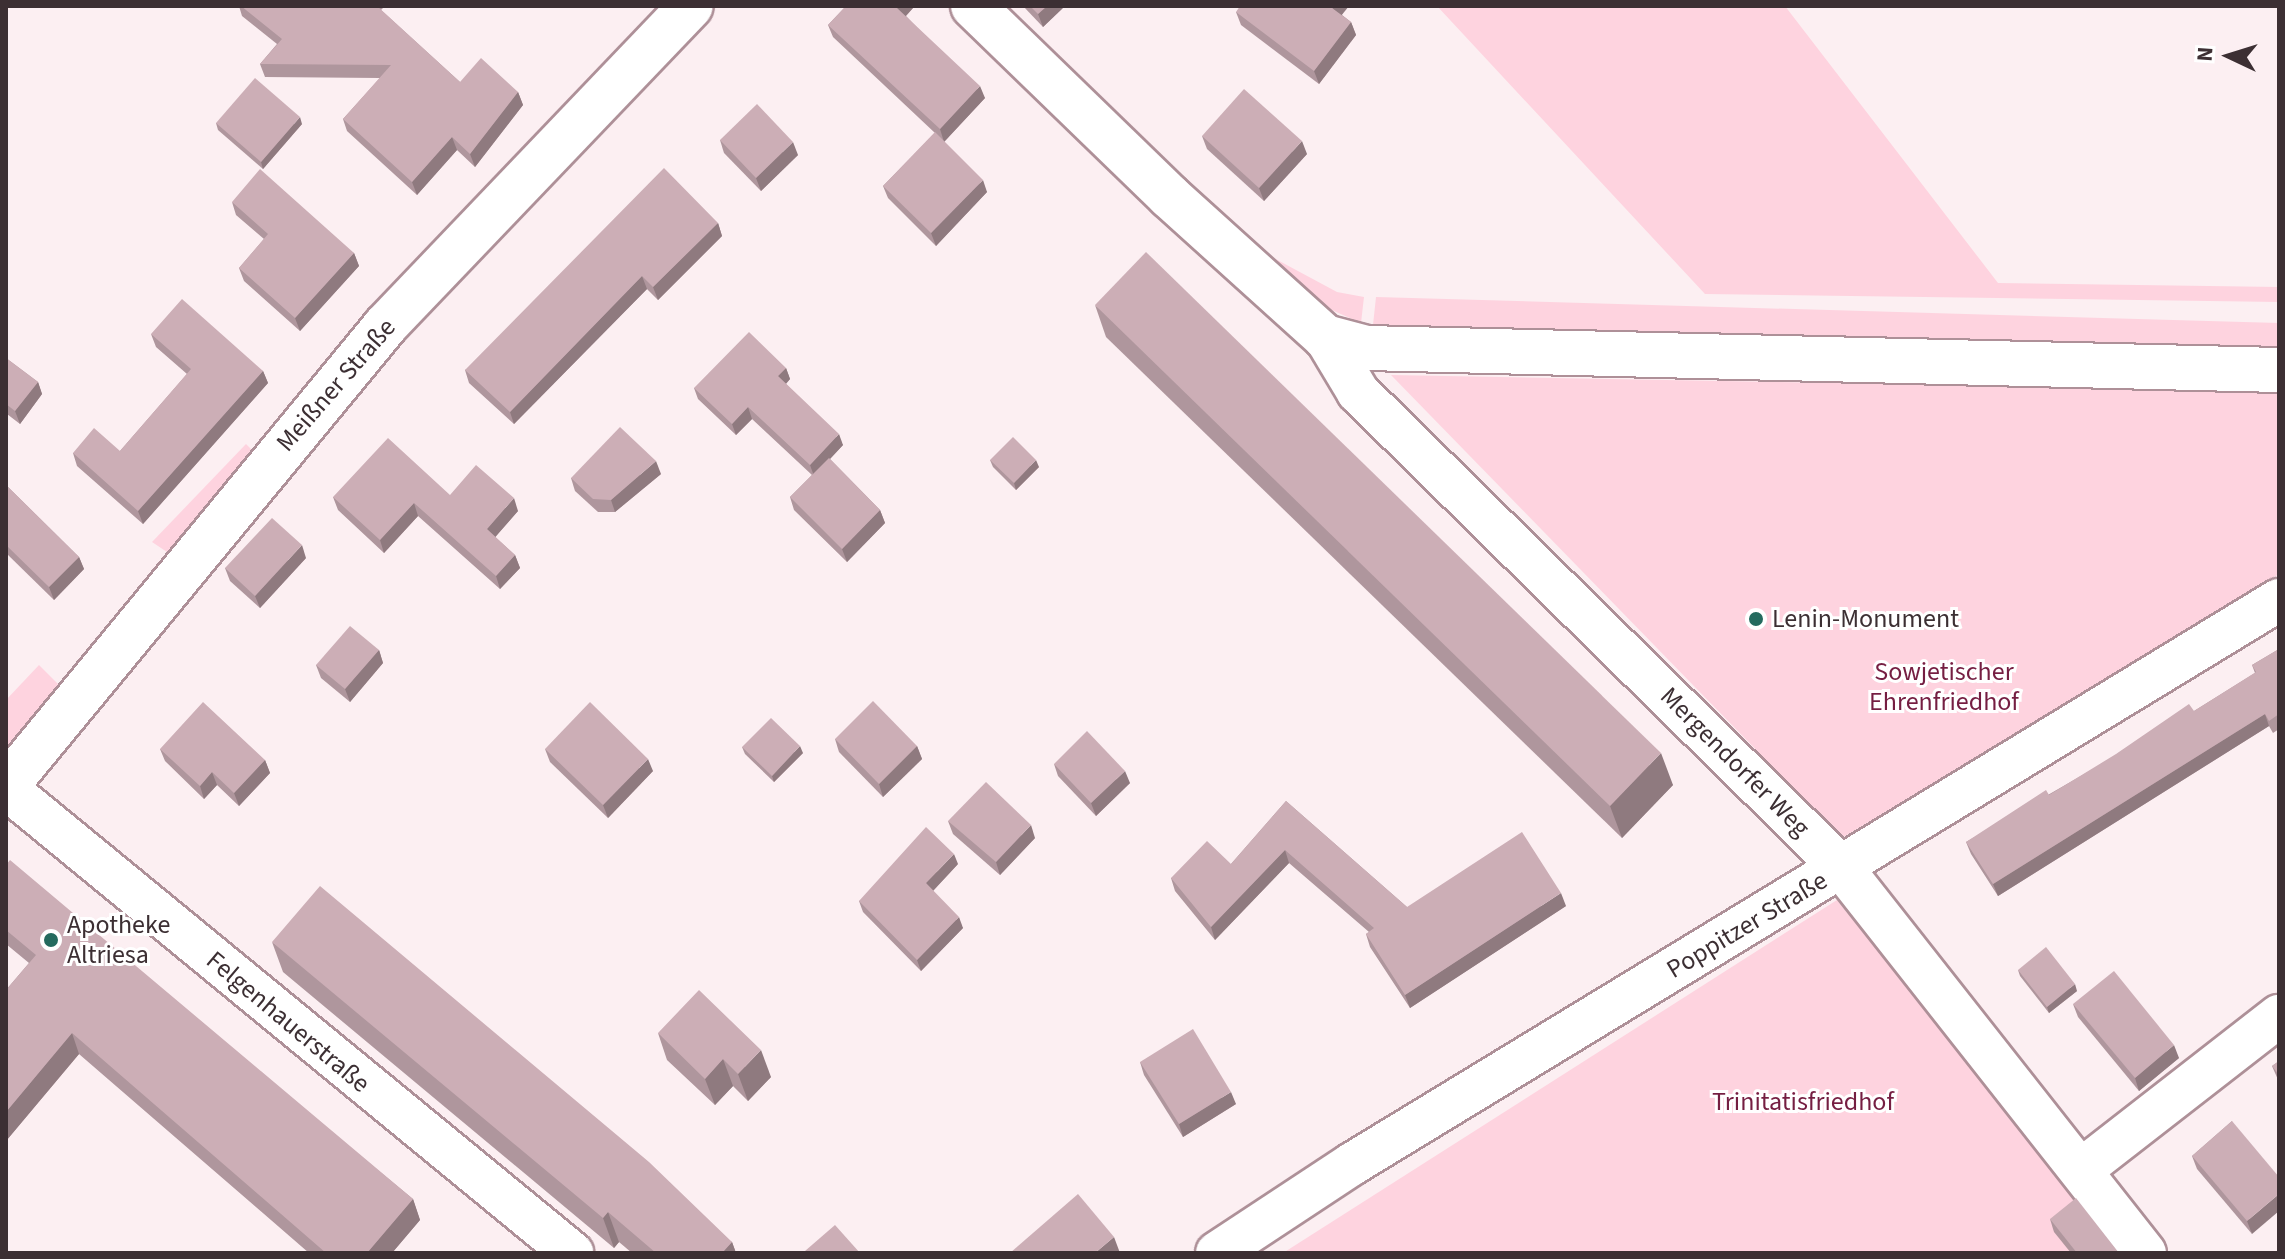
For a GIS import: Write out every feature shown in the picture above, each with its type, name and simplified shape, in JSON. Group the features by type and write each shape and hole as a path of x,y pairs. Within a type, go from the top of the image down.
{"main road":[{"name":"Meißner Straße","path":"6,787 377,336 691,6"},
{"path":"973,6 1169,196 1325,337 1366,348 2279,370"}],"street":[{"name":"Mergendorfer Weg","path":"1325,337 1358,392 1842,868 2145,1253"},
{"name":"Poppitzer Straße","path":"1217,1253 1352,1164 2279,600"},
{"name":"Felgenhauerstraße","path":"6,787 572,1253"},
{"path":"2081,1170 2279,1016"}],"green space":[{"path":"1437,6 1785,6 1998,283 2279,287 2279,302 1705,294"},
{"path":"1270,256 1337,292 1364,297 1361,323 1325,307"},
{"path":"1376,297 2279,323 2279,351 1663,339 1373,325"},
{"name":"Sowjetischer Ehrenfriedhof","path":"1391,375 2279,391 2279,574 1842,838"},
{"path":"246,444 254,452 167,552 152,542"},
{"path":"39,665 61,687 6,757 6,700"},
{"name":"Trinitatisfriedhof","path":"1837,900 2077,1199 2113,1253 1283,1253"}],"building":[{"path":"241,6 377,6 460,82 481,58 518,92 470,154 452,137 412,182 343,119 391,65 260,64 282,39"},
{"path":"846,6 899,6 897,8 980,86 940,129 828,25"},
{"path":"1030,6 1047,6 1038,14"},
{"path":"1240,6 1334,6 1332,8 1351,22 1314,71 1236,12"},
{"path":"255,78 300,117 261,162 216,123"},
{"path":"1244,89 1302,141 1259,188 1202,136"},
{"path":"757,104 793,142 756,178 720,140"},
{"path":"935,132 983,180 931,233 883,186"},
{"path":"664,168 718,223 653,287 642,276 510,412 465,370"},
{"path":"260,169 354,253 295,318 239,268 268,234 232,202"},
{"path":"1146,252 1661,753 1610,806 1095,305"},
{"path":"182,299 263,371 138,511 73,453 94,428 120,451 191,369 151,334"},
{"path":"749,332 786,368 778,376 839,434 810,465 748,407 732,424 694,388"},
{"path":"6,358 38,382 15,411 6,404"},
{"path":"620,427 656,461 611,500 593,499 571,478"},
{"path":"1013,437 1036,460 1014,483 990,460"},
{"path":"388,438 450,495 476,465 514,498 487,529 515,555 496,576 414,503 380,540 333,497"},
{"path":"829,458 880,510 842,549 790,497"},
{"path":"6,485 79,557 49,587 6,545"},
{"path":"272,518 302,545 255,596 225,568"},
{"path":"350,626 379,650 345,689 316,665"},
{"path":"2279,649 2279,714 2269,721 2265,714 1993,884 1966,842 2046,790 2049,795 2116,754 2189,704 2194,711 2256,672 2252,665"},
{"path":"873,701 917,746 879,784 835,739"},
{"path":"203,702 265,760 234,793 212,772 200,786 160,749"},
{"path":"590,702 648,759 603,805 545,749"},
{"path":"771,718 800,746 772,776 742,747"},
{"path":"1087,731 1125,771 1091,803 1054,764"},
{"path":"986,782 1031,825 996,862 948,821"},
{"path":"1286,801 1407,907 1522,832 1561,893 1405,995 1366,934 1374,928 1285,850 1211,927 1171,878 1207,841 1231,864"},
{"path":"926,827 954,854 926,883 959,917 917,960 859,901"},
{"path":"10,860 413,1199 367,1253 326,1253 72,1033 6,1112 6,990 36,955 6,930 6,865"},
{"path":"320,886 649,1162 732,1242 722,1253 656,1253 608,1212 603,1218 272,942"},
{"path":"2046,947 2075,984 2047,1007 2018,970"},
{"path":"2114,971 2174,1045 2135,1078 2073,1004"},
{"path":"699,990 761,1050 738,1074 723,1059 705,1079 658,1033"},
{"path":"1193,1029 1231,1092 1179,1124 1140,1062"},
{"path":"2279,1061 2279,1075 2272,1066"},
{"path":"2232,1121 2279,1177 2279,1194 2247,1221 2192,1156"},
{"path":"1078,1194 1114,1237 1095,1253 1010,1253"},
{"path":"2076,1198 2119,1253 2077,1253 2050,1219"},
{"path":"835,1225 860,1253 805,1251"}],"place":[{"name":"Lenin-Monument","path":"1756,619"},
{"name":"Apotheke Altriesa","path":"51,940"}]}
